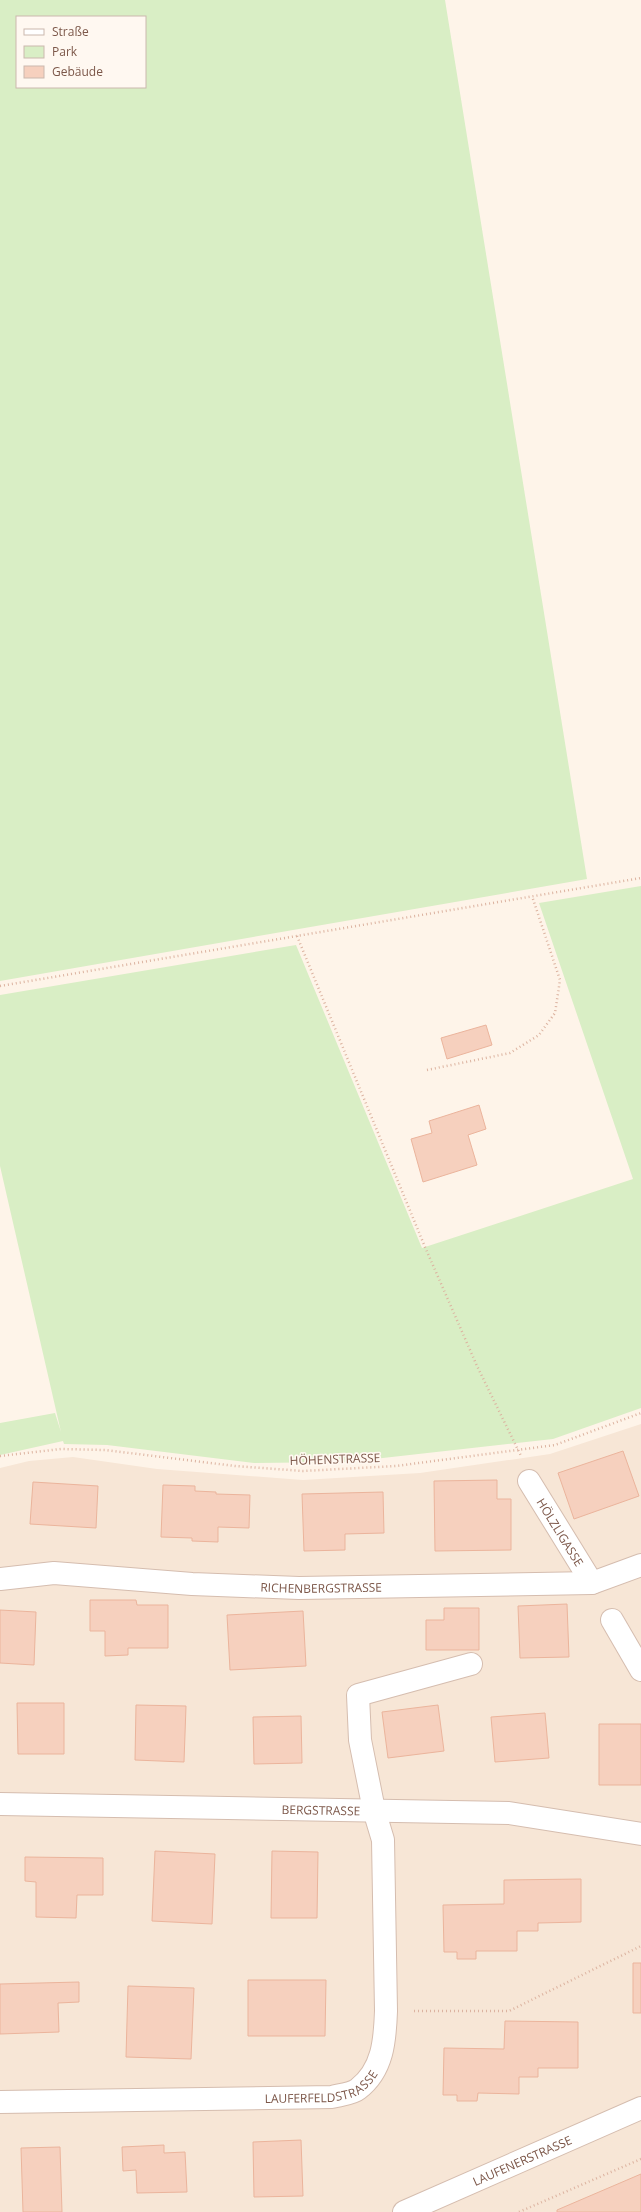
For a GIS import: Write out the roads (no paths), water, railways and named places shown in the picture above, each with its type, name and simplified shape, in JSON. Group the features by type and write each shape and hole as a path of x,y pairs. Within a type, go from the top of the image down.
{"street":[{"name":"HÖLZLIGASSE","path":"529,1481 592,1583"},
{"name":"RICHENBERGSTRASSE","path":"0,1579 54,1573 192,1584 299,1588 592,1583 641,1565"},
{"path":"612,1620 641,1670"},
{"name":"LAUFERFELDSTRASSE","path":"0,2102 332,2097 358,2090 377,2068 385,2039 386,2011 383,1840 374,1810 360,1740 358,1695 471,1664"},
{"name":"BERGSTRASSE","path":"0,1804 509,1813 641,1834"},
{"name":"LAUFENERSTRASSE","path":"404,2212 641,2108"}]}
